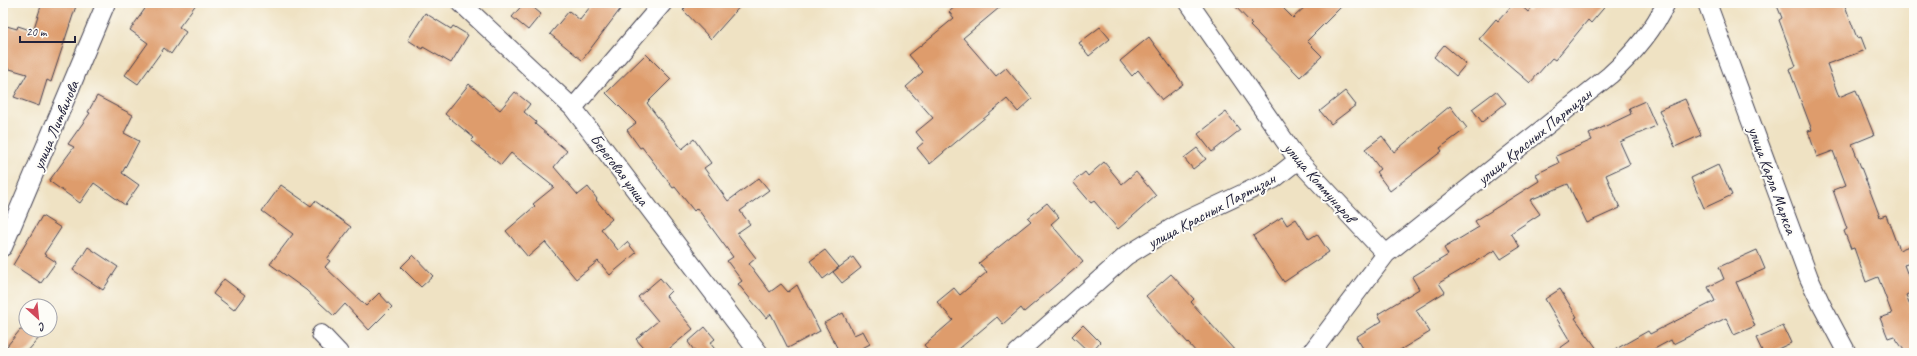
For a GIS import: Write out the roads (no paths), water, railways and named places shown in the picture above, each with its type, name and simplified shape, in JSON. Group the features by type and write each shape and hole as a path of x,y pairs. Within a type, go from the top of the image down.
{"street":[{"name":"улица Литвинова","path":"3,247 106,3"},
{"name":"Береговая улица","path":"461,3 573,108 760,353"},
{"path":"573,108 663,3"},
{"name":"улица Коммунаров","path":"1190,3 1298,160 1386,254"},
{"name":"улица Красных Партизан","path":"1386,254 1610,75 1629,58 1644,40 1666,3"},
{"name":"улица Карла Маркса","path":"1707,3 1809,278 1847,353"},
{"name":"улица Красных Партизан","path":"1017,353 1126,256 1180,223 1258,188 1274,179 1298,160"},
{"path":"1311,353 1386,254"},
{"path":"321,334 339,353"}]}
